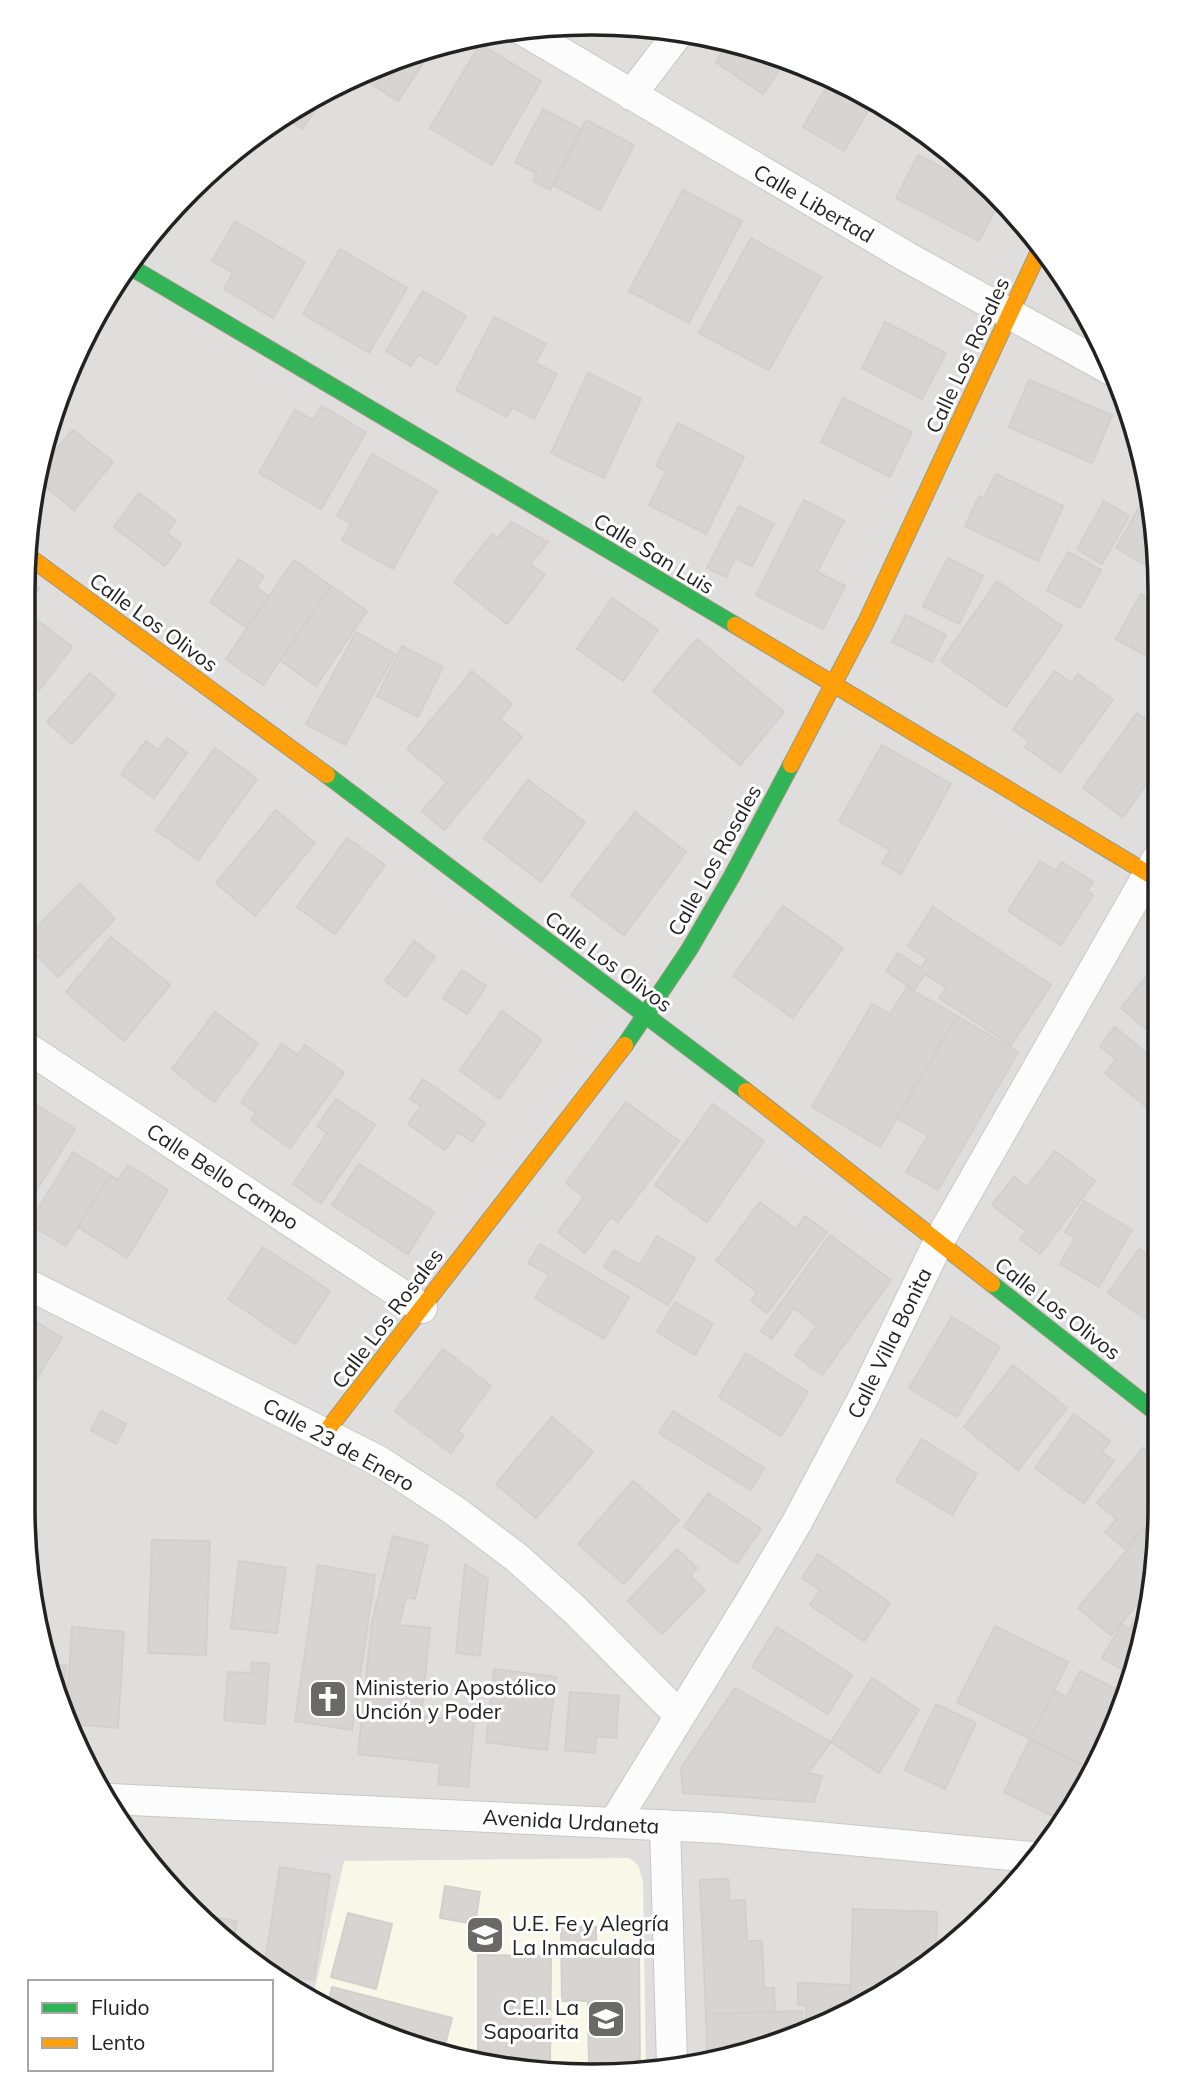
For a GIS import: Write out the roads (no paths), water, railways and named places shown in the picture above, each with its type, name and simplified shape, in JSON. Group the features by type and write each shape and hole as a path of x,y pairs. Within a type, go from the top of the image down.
{"street":[{"name":"Calle Libertad","path":"536,38 1099,363"},
{"path":"631,95 672,41"},
{"name":"Calle Los Rosales","path":"326,1433 623,1048 689,950 732,876 866,622 1036,257"},
{"name":"Calle San Luis","path":"137,271 833,685 1148,867"},
{"name":"Calle Los Olivos","path":"36,562 373,808 939,1241 1148,1406"},
{"name":"Calle Villa Bonita","path":"614,1823 753,1597 827,1467 939,1241 1148,880"},
{"name":"Calle Bello Campo","path":"35,1053 422,1308"},
{"name":"Calle 23 de Enero","path":"35,1288 379,1461 456,1511 516,1557 575,1610 680,1716"},
{"name":"Avenida Urdaneta","path":"118,1799 720,1828 1024,1856"},
{"path":"665,1825 672,2058"}],"place":[{"name":"Ministerio Apostólico Unción y Poder","path":"328,1699"},
{"name":"U.E. Fe y Alegría La Inmaculada","path":"485,1935"},
{"name":"C.E.I. La Sapoarita","path":"606,2019"}]}
